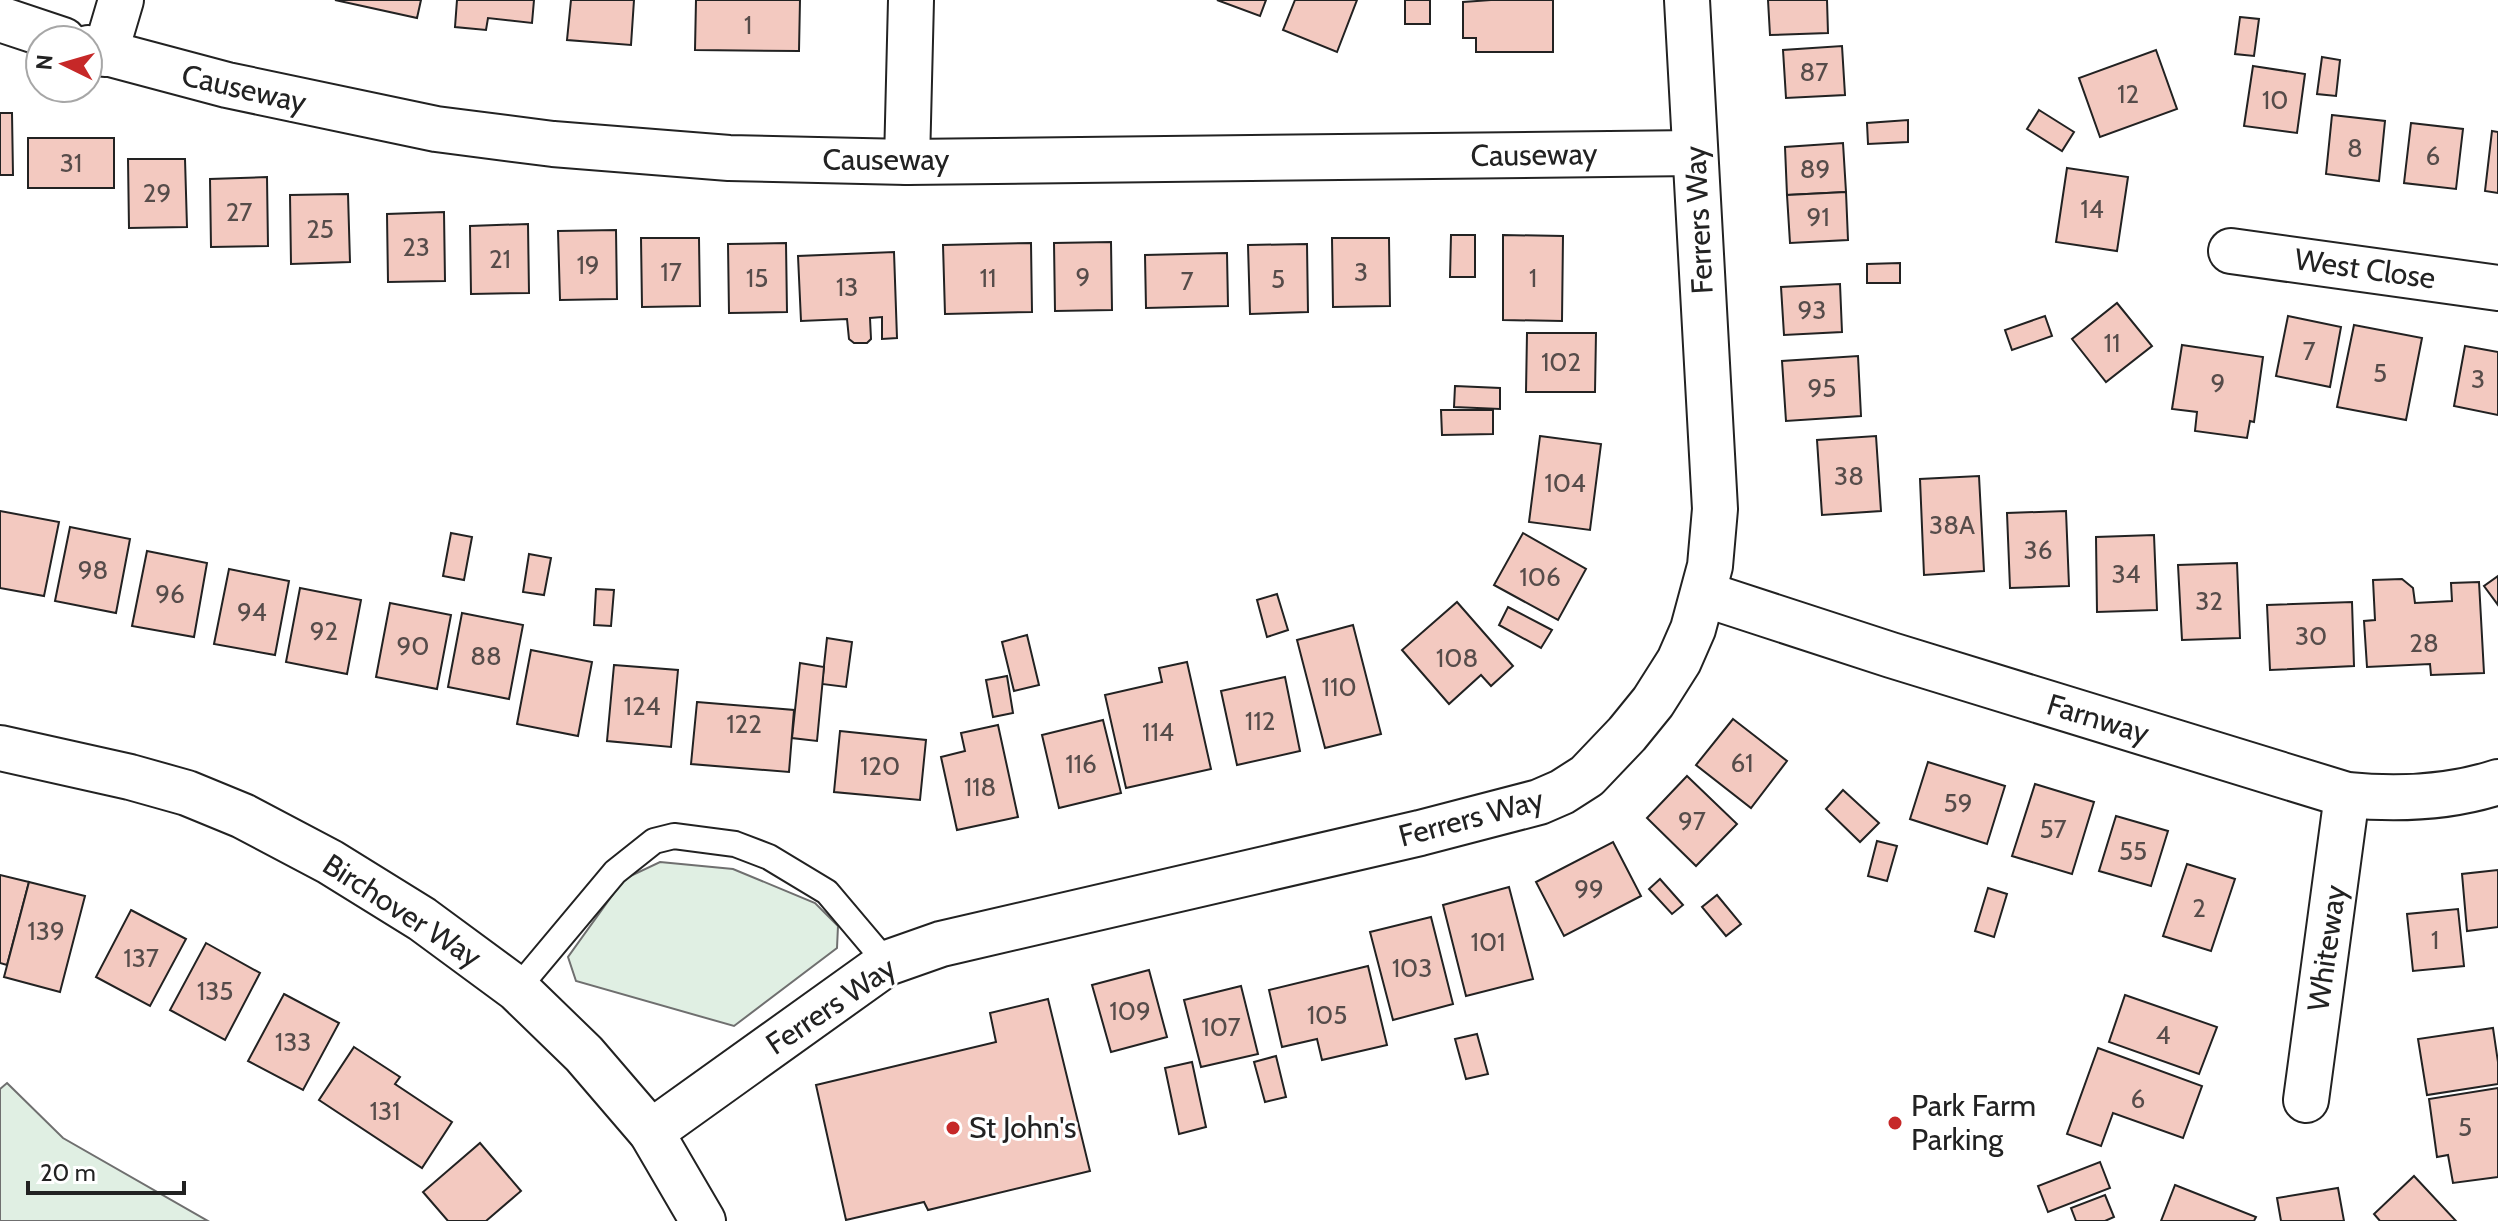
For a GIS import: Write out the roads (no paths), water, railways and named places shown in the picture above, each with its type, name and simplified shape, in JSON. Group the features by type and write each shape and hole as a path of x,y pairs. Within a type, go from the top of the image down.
{"street":[{"path":"104,35 121,0"},
{"path":"907,162 911,0"},
{"name":"Ferrers Way","path":"651,1132 887,963 941,944 1539,802 1587,776 1653,702 1679,661 1704,594 1710,566 1715,509 1687,0"},
{"path":"0,19 24,27"},
{"name":"Causeway","path":"104,53 320,107 480,136 729,158 907,162 1695,153"},
{"name":"West Close","path":"2231,251 2498,288"},
{"name":"Farnway","path":"1704,594 1891,655 2347,795 2391,799 2438,796 2498,782"},
{"name":"Birchover Way","path":"0,748 187,793 243,816 330,862 409,910 517,989 584,1054 651,1132 703,1221"},
{"name":"Whiteway","path":"2306,1100 2347,795"}],"lane":[{"path":"517,989 615,872 654,841 674,836 735,844 769,857 827,892 887,963"}],"place":[{"name":"Park Farm Parking","path":"1895,1123"},
{"name":"St John's","path":"953,1128"}]}
